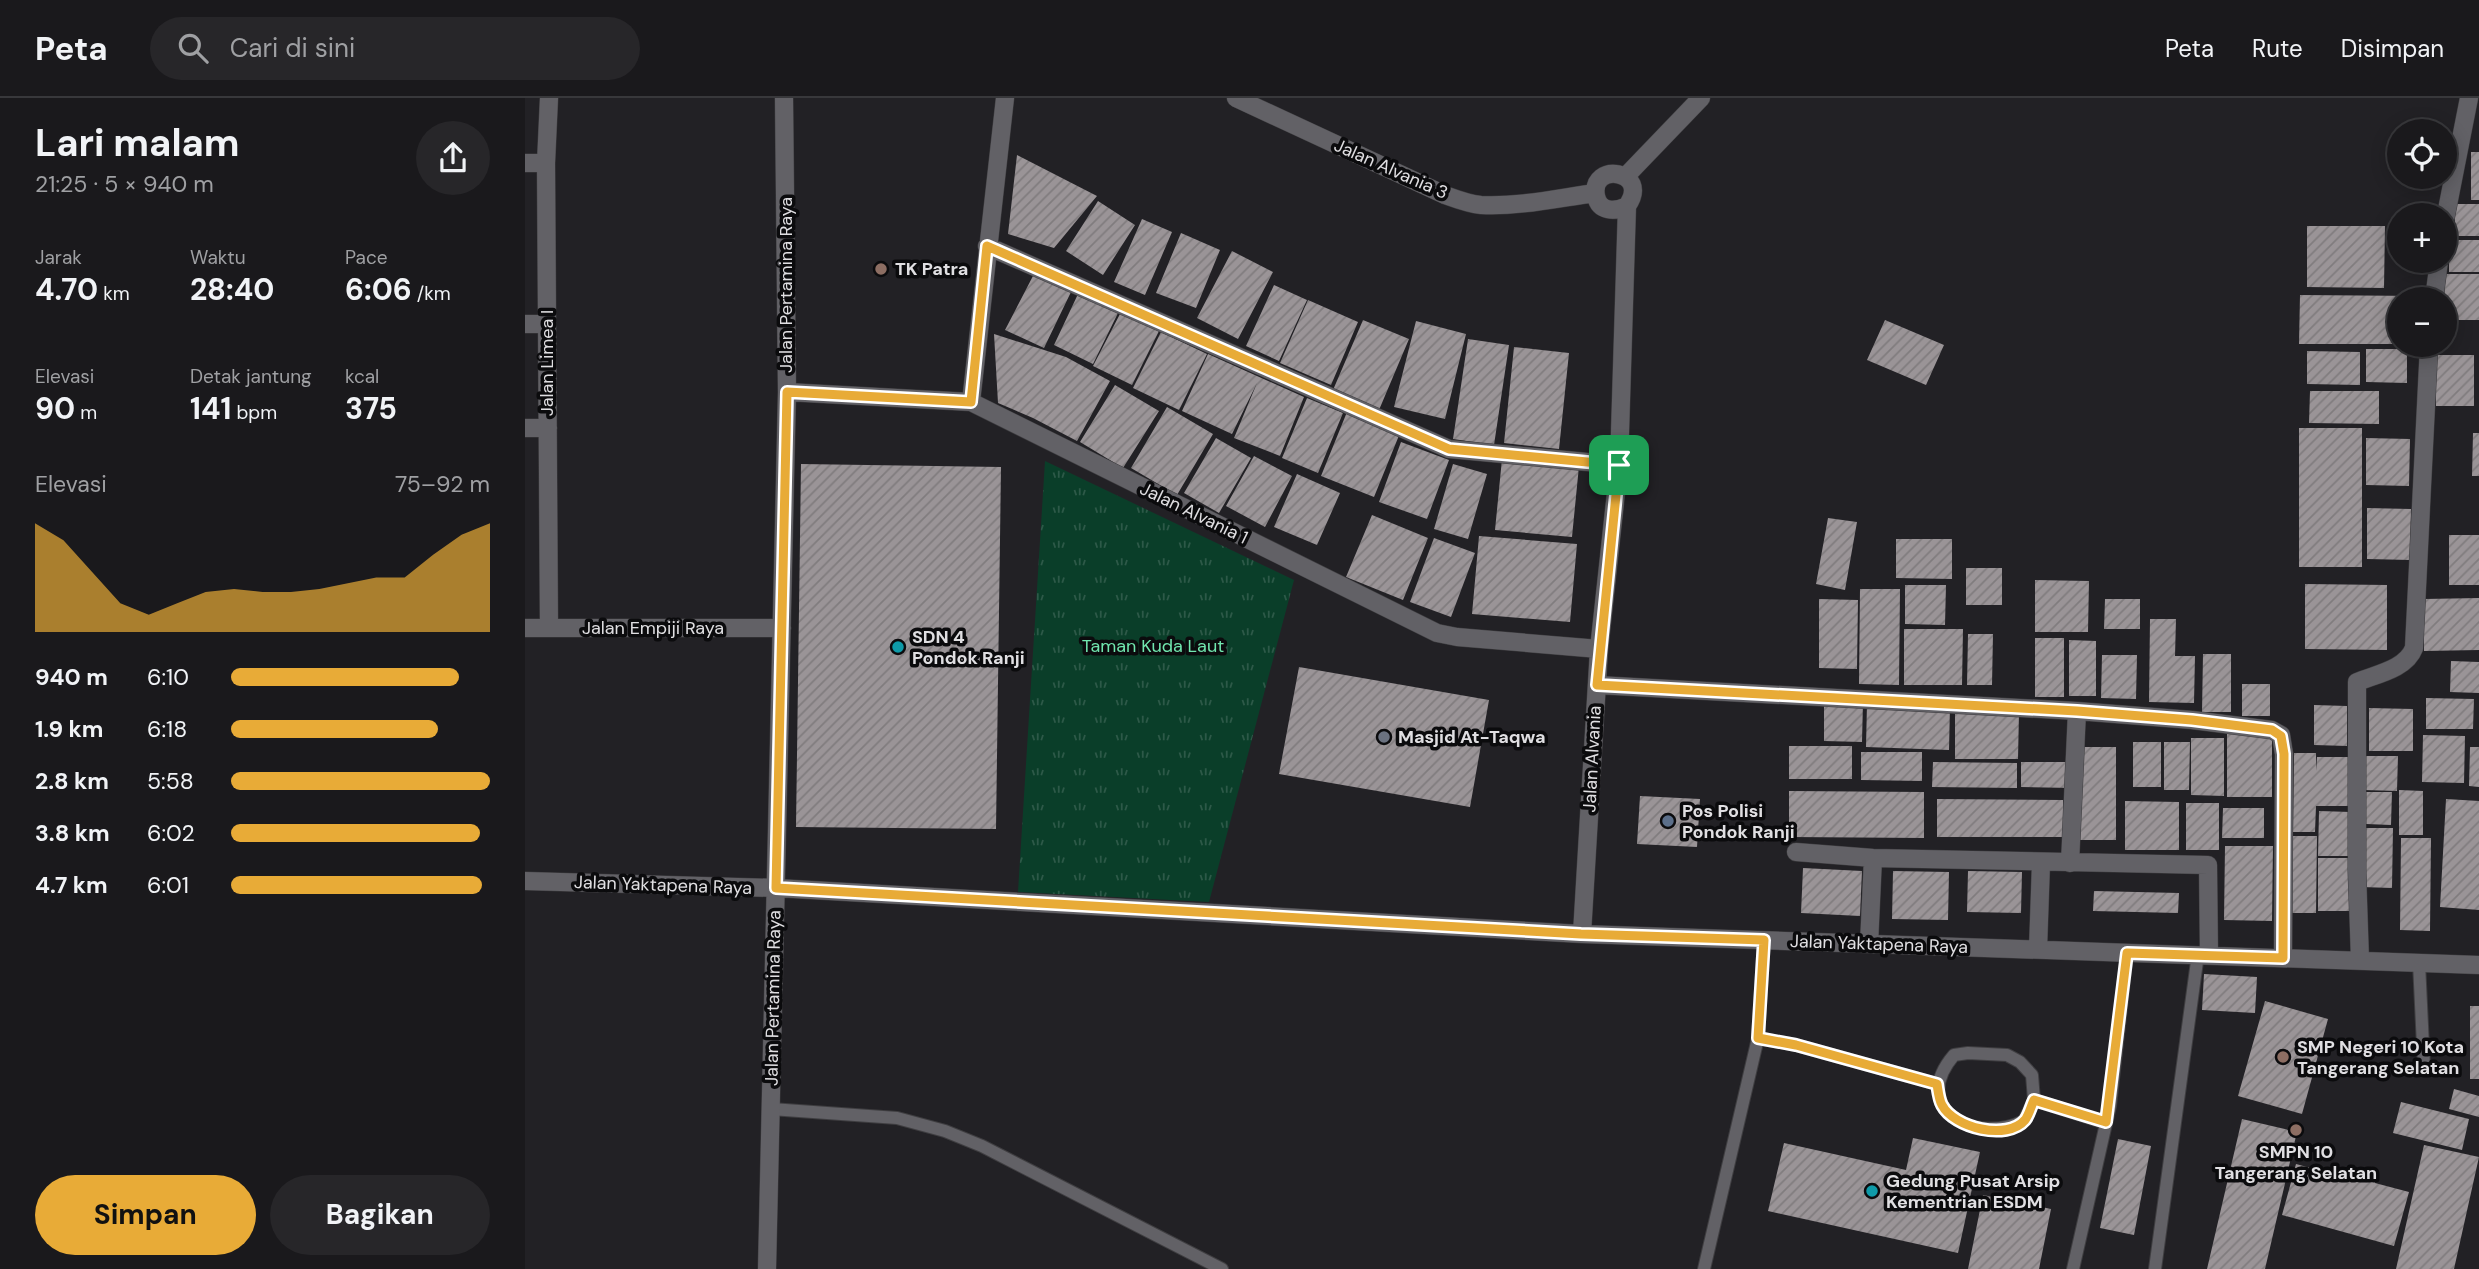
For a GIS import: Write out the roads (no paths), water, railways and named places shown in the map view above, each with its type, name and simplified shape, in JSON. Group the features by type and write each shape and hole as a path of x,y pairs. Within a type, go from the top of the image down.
{"street":[{"name":"Jalan Limea I","path":"549,98 546,163 549,628"},
{"name":"Jalan Pertamina Raya","path":"767,1269 782,628 790,569 784,98"},
{"path":"971,402 1005,98"},
{"name":"Jalan Alvania 3","path":"1236,98 1444,195 1464,201 1481,205 1516,203 1595,193"},
{"path":"1626,176 1701,98"},
{"path":"2448,203 2469,98"},
{"path":"525,163 546,163"},
{"path":"1618,173 1626,176 1633,191 1627,206 1611,211 1603,208 1595,193 1601,178 1618,173"},
{"name":"Jalan Alvania","path":"1581,934 1599,649 1619,465 1627,206"},
{"path":"987,246 1449,449 1619,465"},
{"path":"525,324 547,324"},
{"path":"2360,960 2357,682 2402,664 2411,656 2414,648 2428,357"},
{"name":"Jalan Alvania 1","path":"787,392 971,402 1437,633 1599,649"},
{"path":"525,428 548,428"},
{"name":"Jalan Empiji Raya","path":"525,628 782,628"},
{"path":"1597,685 2077,711 2259,727 2281,736 2284,754 2283,958"},
{"path":"2070,863 2077,711"},
{"path":"1796,852 1873,858 2208,865 2203,954"},
{"path":"1869,944 1873,858"},
{"path":"2038,949 2041,863"},
{"name":"Jalan Yaktapena Raya","path":"525,881 776,888 1581,934 2479,965"}],"lane":[{"path":"1704,1269 1758,1038 1764,940"},
{"path":"2073,1269 2106,1122 2127,953"},
{"path":"2155,1269 2203,954"},
{"path":"2419,963 2424,1068"},
{"path":"1758,1038 1796,1045 1937,1084"},
{"path":"1954,1055 2007,1055 2020,1062 2032,1075 2034,1100 2024,1121 2009,1128 1971,1128 1954,1118 1941,1105 1937,1084 1945,1065 1954,1055"},
{"path":"2034,1100 2106,1122"},
{"path":"771,1109 897,1118 945,1131 982,1146 1222,1269"}],"place":[{"name":"TK Patra","path":"881,269"},
{"name":"SDN 4 Pondok Ranji","path":"898,647"},
{"name":"Masjid At-Taqwa","path":"1384,737"},
{"name":"Pos Polisi Pondok Ranji","path":"1668,821"},
{"name":"SMP Negeri 10 Kota Tangerang Selatan","path":"2283,1057"},
{"name":"SMPN 10 Tangerang Selatan","path":"2296,1130"},
{"name":"Gedung Pusat Arsip Kementrian ESDM","path":"1872,1191"}],"park label":[{"name":"Taman Kuda Laut","path":"1153,646"}]}
